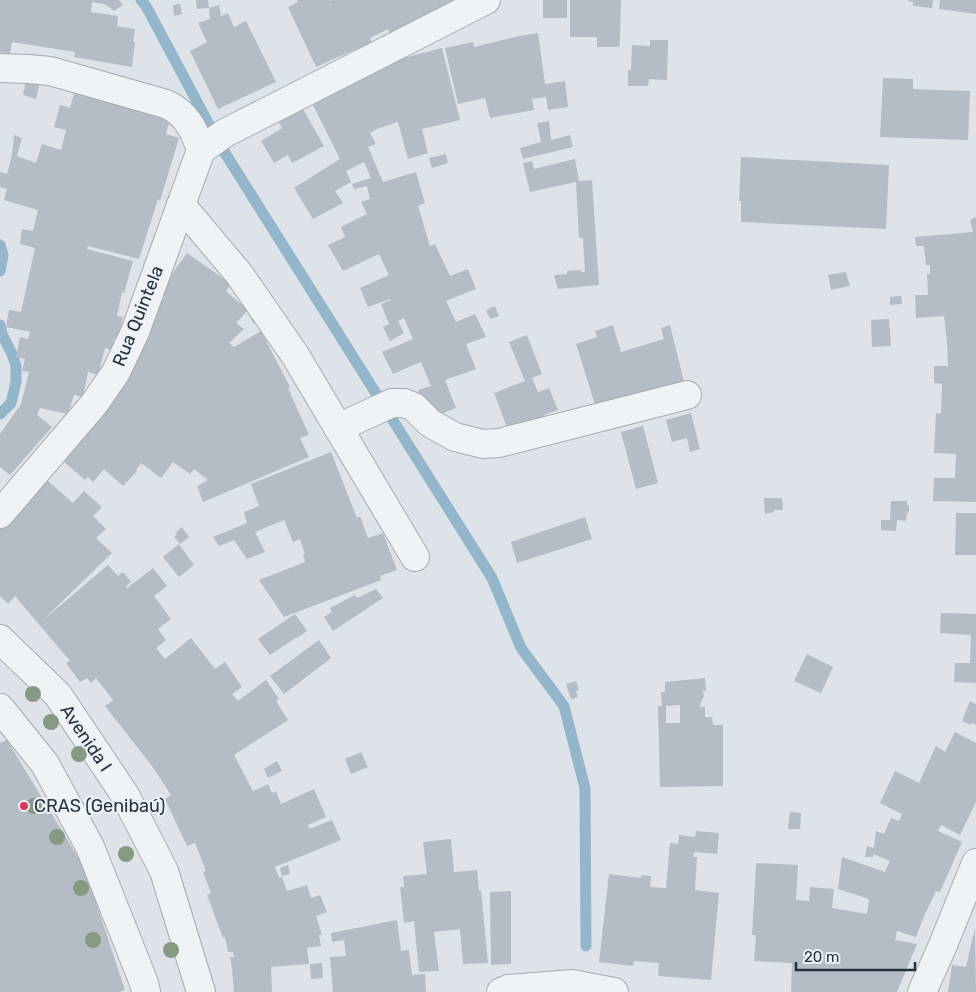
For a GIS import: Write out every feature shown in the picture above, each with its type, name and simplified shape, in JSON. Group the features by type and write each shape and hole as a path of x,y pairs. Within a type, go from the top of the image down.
{"street":[{"path":"2,68 50,71 166,104 175,108 195,131 210,143 486,0"},
{"name":"Rua Quintela","path":"0,514 94,404 116,372 135,332 181,204 210,143"},
{"path":"181,204 239,274 295,356 415,557"},
{"path":"338,428 392,403 404,403 414,407 430,423 455,437 483,444 499,443 687,395"},
{"name":"Avenida I","path":"0,639 58,695 125,795 164,870 201,992"},
{"path":"0,708 45,764 90,847 146,992"},
{"path":"922,992 976,863"},
{"path":"501,992 572,984 614,992"}],"building":[{"path":"0,0 119,0 123,5 114,11 104,4 92,2 91,12 118,16 117,26 135,29 132,67 74,57 75,52 12,42 10,54 0,52"},
{"path":"196,0 208,0 209,8 197,9"},
{"path":"297,0 463,0 390,34 388,29 370,38 372,42 316,67 288,7 298,2"},
{"path":"543,0 567,0 567,18 543,18"},
{"path":"570,0 621,0 619,47 597,47 597,37 570,37"},
{"path":"908,0 933,0 932,8 913,6 913,2"},
{"path":"940,0 976,0 976,14 939,9"},
{"path":"180,4 182,14 174,16 173,5"},
{"path":"219,5 221,16 228,13 234,27 246,21 276,82 218,109 190,51 207,42 198,23 210,19 209,8"},
{"path":"538,33 545,84 565,81 568,107 548,110 546,97 532,99 534,110 490,118 485,98 458,104 445,48 473,42 474,47"},
{"path":"650,40 668,40 667,80 649,79 648,86 628,86 628,70 631,70 632,45 650,46"},
{"path":"442,48 460,120 422,129 428,153 408,159 398,122 370,133 376,144 368,147 383,182 416,172 425,203 418,206 430,246 435,244 450,276 468,269 476,289 446,301 456,322 475,314 486,337 466,344 476,369 445,380 456,408 431,418 418,390 431,386 421,362 393,374 382,352 413,339 404,318 398,321 404,333 390,341 383,327 389,324 381,304 391,300 368,307 360,288 389,275 379,254 343,271 328,245 345,237 341,227 367,214 361,202 370,199 367,186 354,189 352,184 371,178 364,162 346,171 351,182 335,191 343,203 313,219 294,188 340,159 310,99 383,66 404,58"},
{"path":"28,69 42,73 36,99 23,95"},
{"path":"883,78 913,79 913,89 970,91 968,140 880,137"},
{"path":"77,83 173,109 166,134 179,138 160,201 158,199 139,259 88,246 87,249 133,261 124,293 122,292 117,316 123,317 118,339 114,338 112,350 105,348 98,375 88,372 83,397 74,395 68,414 40,408 37,415 52,427 10,475 0,467 0,434 21,404 29,372 22,371 25,359 16,357 20,337 28,339 30,332 6,327 9,310 21,312 35,248 20,244 22,229 33,231 38,210 4,200 7,189 0,187 0,172 7,174 12,155 14,135 22,138 17,156 36,163 42,144 61,150 66,130 54,127 60,105 70,108"},
{"path":"299,102 324,146 292,163 288,155 274,163 261,141 282,128 274,113"},
{"path":"549,121 551,140 570,135 573,147 523,159 520,148 541,142 537,123"},
{"path":"446,154 448,163 432,168 429,158"},
{"path":"741,157 889,165 886,229 741,222 741,201 739,201"},
{"path":"575,159 579,181 592,180 599,285 558,289 554,275 567,274 567,271 581,270 581,272 585,272 583,238 579,238 576,182 530,192 523,163 532,161 534,169"},
{"path":"976,217 976,502 933,501 934,478 955,478 956,454 934,453 936,413 941,414 942,384 934,383 934,366 948,366 947,343 944,316 916,318 915,295 928,295 927,274 930,274 930,265 926,265 924,246 916,246 915,237 973,232 970,220"},
{"path":"187,253 231,284 226,291 242,305 247,299 261,321 254,324 247,311 236,323 244,329 229,343 234,347 261,331 290,387 288,388 309,435 300,438 309,457 203,502 197,486 208,480 194,469 190,474 173,462 161,478 141,463 137,471 123,486 104,469 93,482 88,477 85,480 56,455 103,407 135,366 127,360 139,340 155,320 149,316 165,297 158,293"},
{"path":"846,272 850,286 831,290 828,275"},
{"path":"901,296 902,304 890,305 890,297"},
{"path":"495,306 499,316 490,319 486,310"},
{"path":"889,319 891,346 872,347 871,320"},
{"path":"613,325 621,352 664,339 661,328 670,325 685,386 597,411 576,344 597,337 595,331"},
{"path":"527,335 542,374 532,378 538,392 549,388 558,410 544,415 549,425 511,438 494,393 525,381 509,342"},
{"path":"691,413 700,449 690,452 687,438 672,442 666,420"},
{"path":"643,426 658,483 636,489 621,432"},
{"path":"331,452 357,518 360,516 368,538 383,533 397,570 380,576 381,580 284,617 259,580 305,562 303,555 305,554 300,539 293,542 284,520 255,532 265,552 247,559 234,540 219,546 213,537 247,523 244,512 259,506 251,484"},
{"path":"39,473 73,503 84,491 102,507 93,516 106,529 96,538 112,553 42,621 108,565 118,576 123,572 131,582 126,586 127,588 153,568 167,586 154,596 171,619 158,629 166,640 156,648 165,659 191,638 215,669 225,662 242,687 232,694 238,701 266,680 279,699 276,701 288,720 234,755 253,791 268,784 272,793 276,791 281,804 314,789 326,817 308,825 309,829 332,820 341,840 275,867 279,878 282,877 287,891 307,885 311,898 320,895 327,912 316,916 322,935 319,935 321,946 307,948 309,964 271,967 272,992 234,992 230,957 234,957 233,952 228,952 225,937 223,938 207,895 211,893 203,872 206,871 195,843 187,846 165,799 171,795 152,766 105,706 113,700 96,678 91,683 87,678 80,682 66,663 70,661 15,596 8,604 0,596 0,518"},
{"path":"764,498 782,498 783,510 774,510 774,512 765,514"},
{"path":"891,501 907,501 909,512 907,513 906,521 897,520 896,531 881,530 881,520 890,520"},
{"path":"956,513 976,513 976,555 955,555"},
{"path":"585,517 592,539 517,563 511,542"},
{"path":"182,527 189,537 180,544 174,537 177,534 175,533"},
{"path":"179,544 194,565 179,577 163,557"},
{"path":"376,589 383,598 333,631 324,617 332,612 330,608 355,595 357,598"},
{"path":"941,613 976,614 976,683 954,682 955,663 970,663 971,635 940,633"},
{"path":"295,614 307,631 270,655 258,639"},
{"path":"319,640 331,658 284,694 270,676"},
{"path":"807,654 833,667 821,693 794,681"},
{"path":"705,678 706,691 703,691 704,697 700,707 705,707 705,717 712,717 713,725 723,725 723,786 660,787 658,706 662,706 661,692 665,692 665,682","holes":["680,705 680,723 666,723 666,706"]},
{"path":"576,681 579,690 576,691 578,697 571,699 566,684"},
{"path":"970,701 976,704 976,725 962,721"},
{"path":"955,732 976,743 976,802 960,835 941,825 938,831 962,842 940,892 936,891 916,937 897,931 895,940 917,944 897,992 791,992 792,963 754,961 756,935 752,935 756,863 798,865 796,900 809,901 810,887 834,889 832,908 867,914 869,899 838,889 842,857 885,872 890,861 873,854 873,857 865,857 867,846 874,848 876,831 884,834 891,818 899,821 902,814 880,803 895,771 919,783 936,746 945,752"},
{"name":"CRAS (Genibaú)","path":"7,740 85,869 125,990 119,992 0,992 0,743"},
{"path":"361,752 368,767 351,774 345,759"},
{"path":"277,761 282,771 268,778 264,769"},
{"path":"790,812 801,813 800,829 788,829"},
{"path":"696,831 719,833 717,854 694,852 693,857 697,857 695,890 719,893 711,980 658,976 659,963 634,961 633,966 599,962 609,874 641,878 641,875 651,876 650,887 666,888 670,843 678,844 679,835 695,837"},
{"path":"451,839 454,872 477,870 479,891 481,890 488,963 463,964 460,929 434,932 439,971 419,972 414,921 404,923 400,887 404,887 403,876 427,874 423,842"},
{"path":"288,865 290,874 282,876 280,868"},
{"path":"511,891 511,964 491,965 490,892"},
{"path":"397,920 401,951 409,950 412,975 425,974 426,992 333,992 330,957 346,956 344,940 332,942 331,933"},
{"path":"975,928 976,992 948,992 952,965 966,967"},
{"path":"322,963 323,978 311,979 310,964"}],"waterway":[{"path":"141,0 146,6 220,145 492,578 521,648 564,706 585,788 586,946"},
{"path":"0,245 3,255 0,271"},
{"path":"0,325 16,366 16,382 11,403 0,414"}],"place":[{"name":"CRAS (Genibaú)","path":"24,806"}]}
